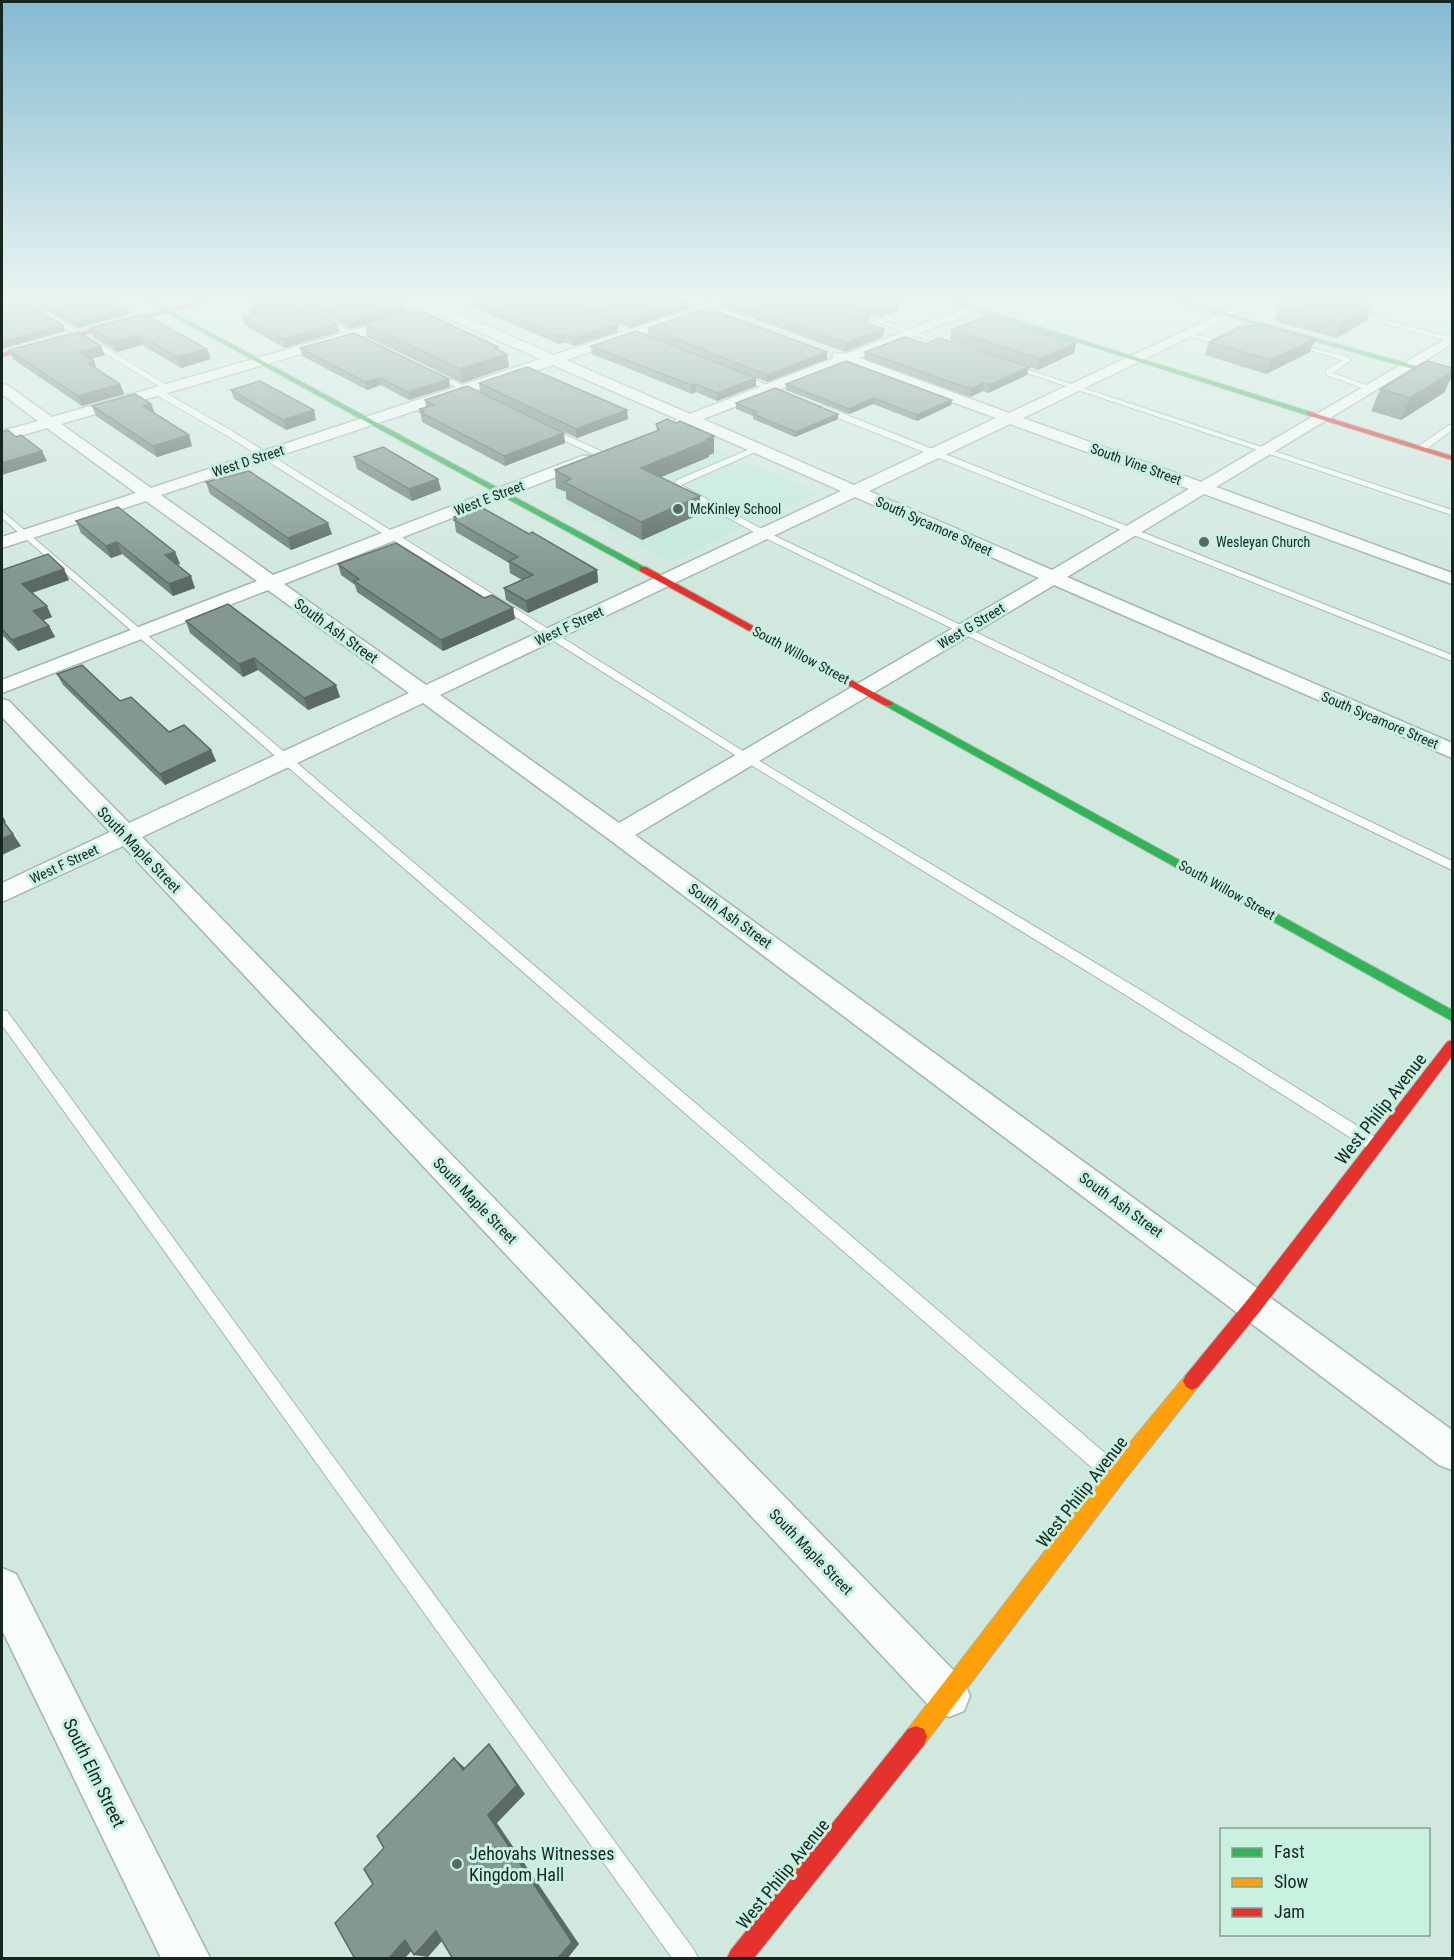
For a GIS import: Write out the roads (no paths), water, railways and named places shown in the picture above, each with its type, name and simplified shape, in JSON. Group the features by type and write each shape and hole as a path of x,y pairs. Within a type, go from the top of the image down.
{"main road":[{"name":"South Willow Street","path":"318,391 865,690 1452,1016"},
{"path":"1242,391 1452,458"},
{"name":"West Philip Avenue","path":"739,1959 949,1696 1116,1475 1255,1304 1452,1046"}],"street":[{"name":"South Ash Street","path":"6,391 618,834 1452,1452"},
{"path":"2,436 157,391"},
{"name":"West D Street","path":"2,543 458,391"},
{"name":"South Sycamore Street","path":"627,391 1452,751"},
{"path":"670,427 762,391"},
{"name":"South Vine Street","path":"936,391 1452,579"},
{"name":"West F Street","path":"2,893 1065,391"},
{"name":"West G Street","path":"618,834 865,690 1365,391"},
{"name":"West E Street","path":"2,687 620,447"},
{"name":"South Maple Street","path":"2,705 949,1696"},
{"name":"South Elm Street","path":"2,1588 186,1959"}],"lane":[{"path":"164,391 747,758 1137,995 1375,1145"},
{"path":"471,391 487,399"},
{"path":"779,391 793,397"},
{"path":"1088,391 1452,513"},
{"path":"815,405 1452,658"},
{"path":"538,424 600,454"},
{"path":"1422,448 1452,427"},
{"path":"758,449 680,482 676,486 764,534 1452,866"},
{"path":"2,514 284,760 1116,1475"},
{"path":"2,1015 686,1959"}],"place":[{"name":"McKinley School","path":"678,509"},
{"name":"Wesleyan Church","path":"1204,542"},
{"name":"Jehovahs Witnesses Kingdom Hall","path":"457,1864"}]}
